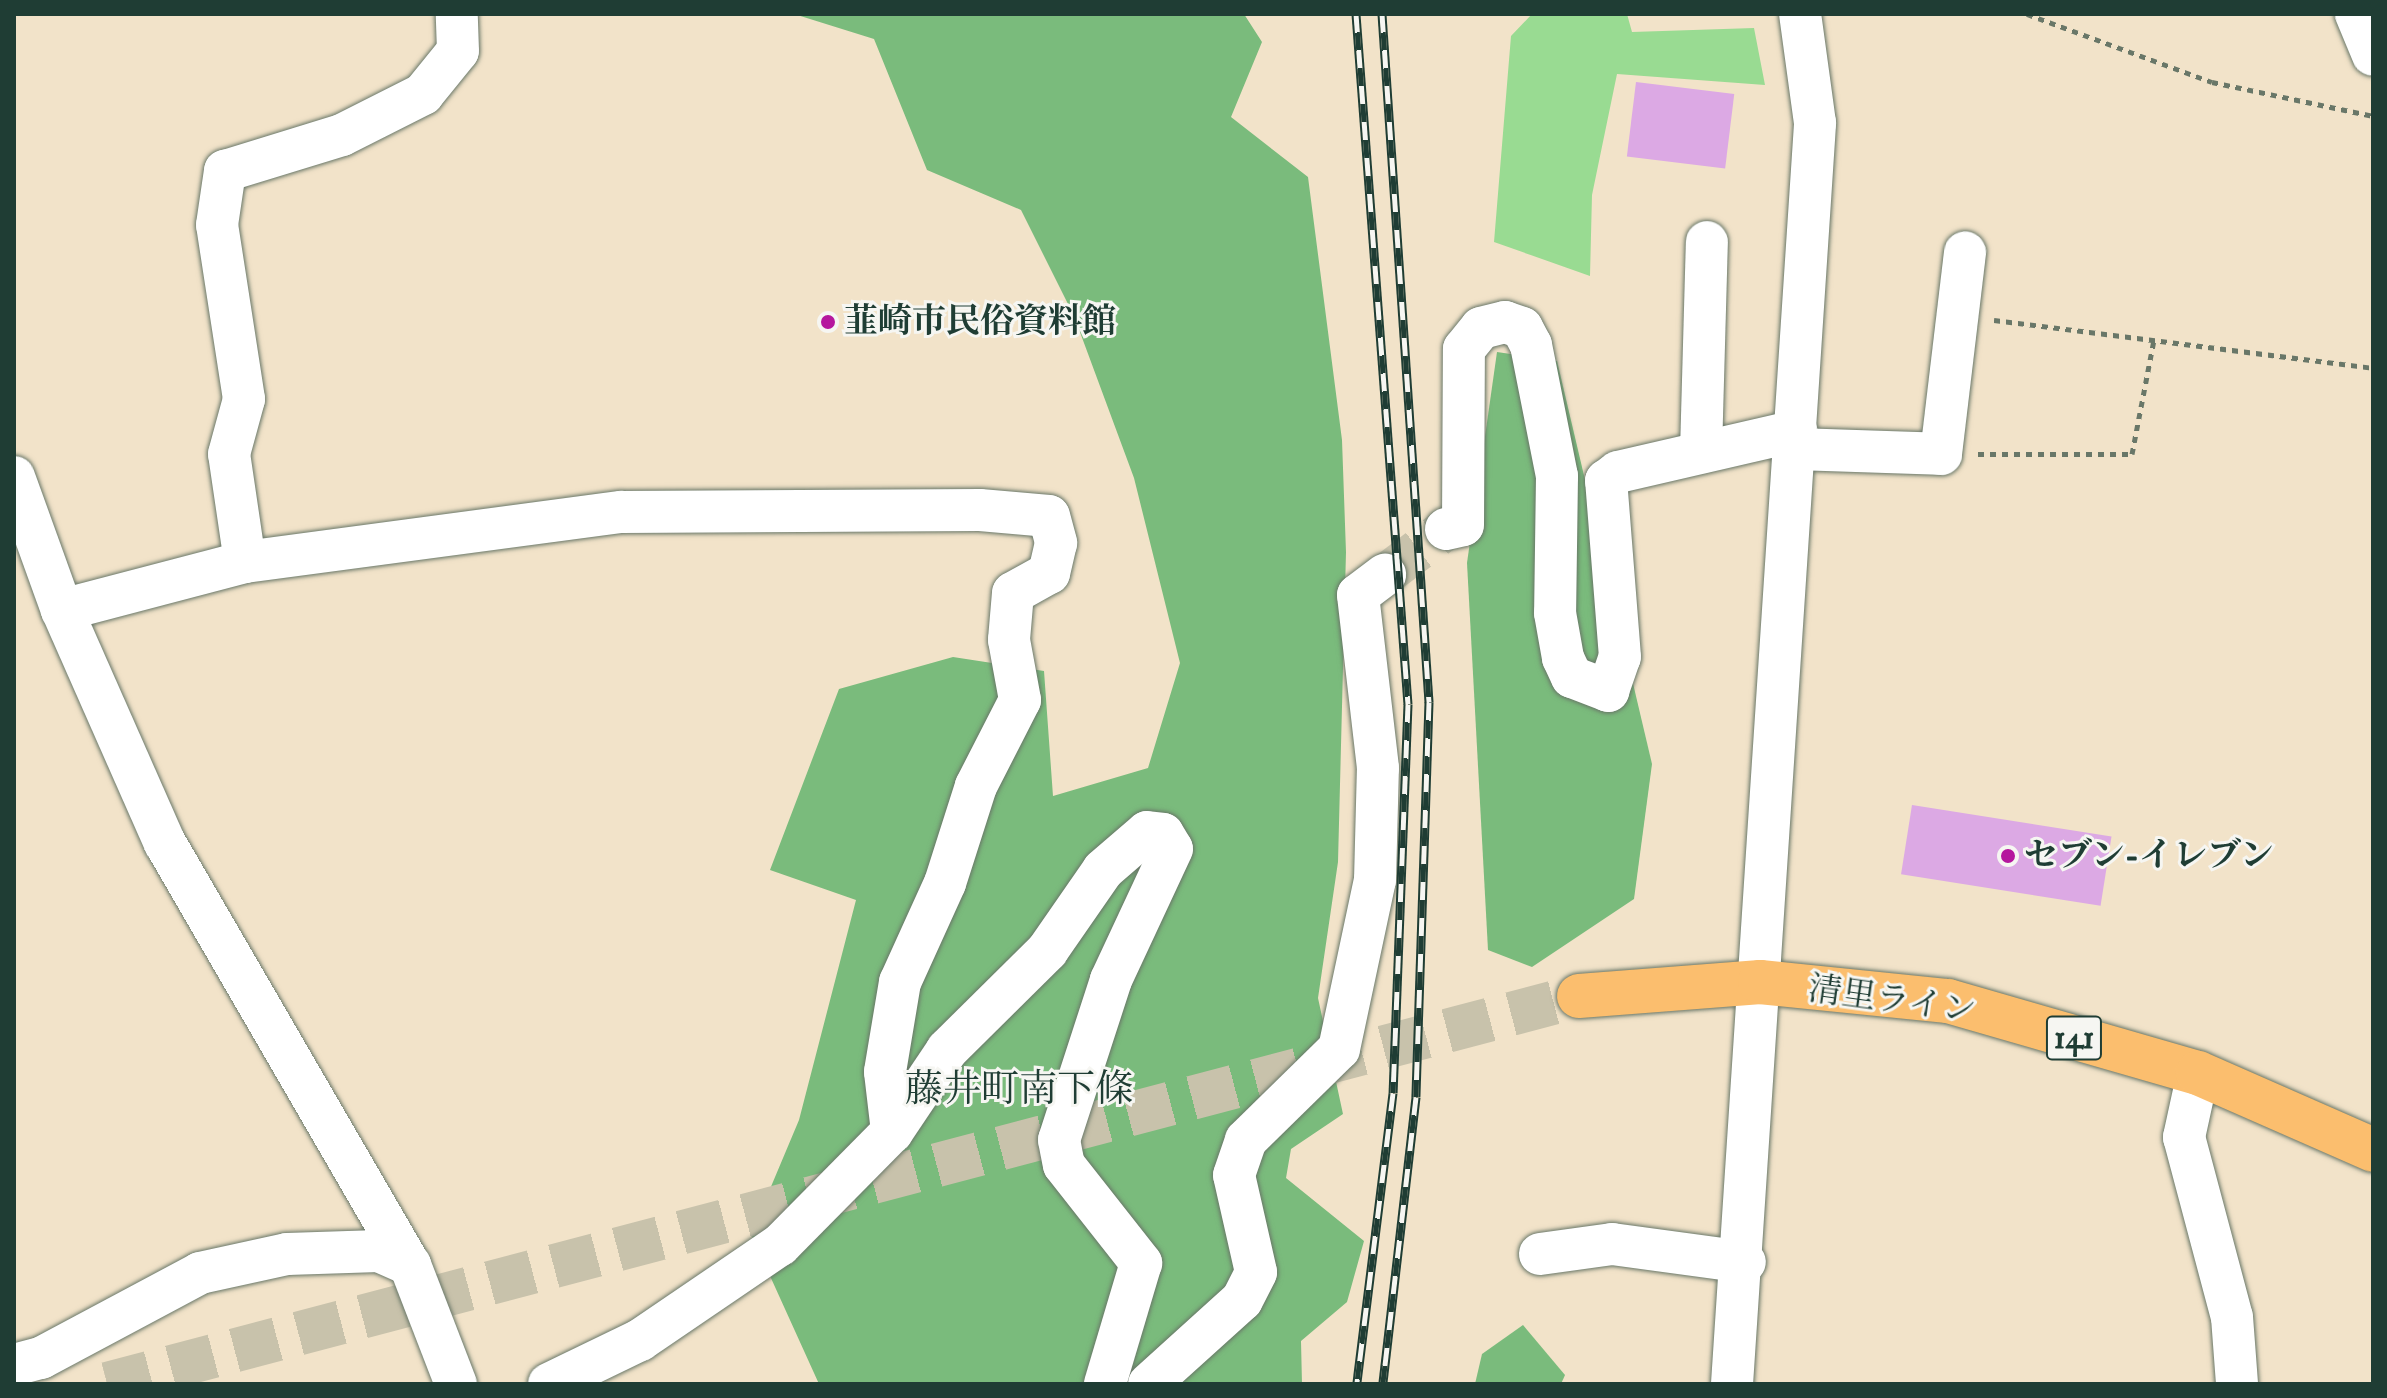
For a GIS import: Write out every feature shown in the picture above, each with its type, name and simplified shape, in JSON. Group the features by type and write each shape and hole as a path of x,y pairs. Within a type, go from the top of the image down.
{"highway":[{"name":"清里ライン","path":"1579,996 1760,982 1948,1001 2198,1073 2373,1150"}],"street":[{"path":"245,562 229,454 244,399 217,225 225,171 342,135 423,94 458,51 457,14"},
{"path":"1732,1384 1745,1262 1815,123 1800,14"},
{"path":"2356,14 2373,55"},
{"path":"1701,452 1707,242"},
{"path":"1446,529 1463,525 1464,349 1481,328 1505,322 1522,328 1531,345 1557,476 1555,613 1563,658 1572,677 1608,691 1620,657 1606,481 1618,472 1701,452 1795,440 1941,454 1965,252"},
{"path":"14,477 62,610 165,843 410,1265 456,1384"},
{"path":"62,610 245,562 621,512 980,510 1049,516 1056,543 1049,573 1013,593 1009,640 1020,700 976,786 945,883 900,982 885,1072 892,1132"},
{"path":"1149,1384 1242,1300 1256,1272 1234,1175 1246,1140 1339,1049 1375,880 1378,768 1358,595 1385,575"},
{"path":"562,1381 640,1340 780,1245 892,1132 947,1050 1047,951 1103,870 1147,832 1163,834 1172,849 1111,980 1059,1140 1064,1165 1141,1263 1105,1384"},
{"path":"2198,1073 2184,1137 2232,1317 2237,1384"},
{"path":"1540,1254 1612,1244 1745,1262"},
{"path":"14,1365 41,1358 200,1273 287,1254 379,1251 410,1265"}],"path":[{"path":"2027,14 2212,82 2373,116"},
{"path":"1958,315 2373,368"},
{"path":"1941,454 2132,454 2154,340"}],"green space":[{"path":"794,14 1244,14 1262,42 1231,117 1308,177 1342,440 1346,552 1338,862 1318,998 1343,1114 1291,1149 1286,1178 1364,1241 1347,1302 1301,1341 1302,1384 819,1384 751,1234 799,1120 856,900 770,870 839,689 953,657 1044,671 1053,796 1148,768 1180,663 1134,478 1074,316 1021,210 927,170 874,39"},
{"path":"1532,14 1627,14 1632,32 1754,28 1765,85 1617,74 1592,195 1590,276 1494,242 1511,36"},
{"path":"1497,352 1557,361 1652,764 1634,899 1532,967 1488,950 1467,563"},
{"path":"1523,1325 1565,1375 1561,1384 1475,1384 1482,1354"}],"building":[{"path":"1636,82 1734,94 1725,169 1627,156"},
{"name":"セブン-イレブン","path":"1912,805 2112,837 2101,906 1901,874"}],"tunnel":[{"path":"1385,575 1446,529"},
{"path":"107,1384 1579,996"}],"railway":[{"path":"1356,14 1408,704 1393,1093 1357,1384"},
{"path":"1382,14 1429,702 1416,1097 1383,1384"}],"place":[{"name":"韮崎市民俗資料館","path":"828,322"},
{"name":"セブン-イレブン","path":"2008,856"}],"district":[{"name":"藤井町南下條","path":"1019,1090"}]}
